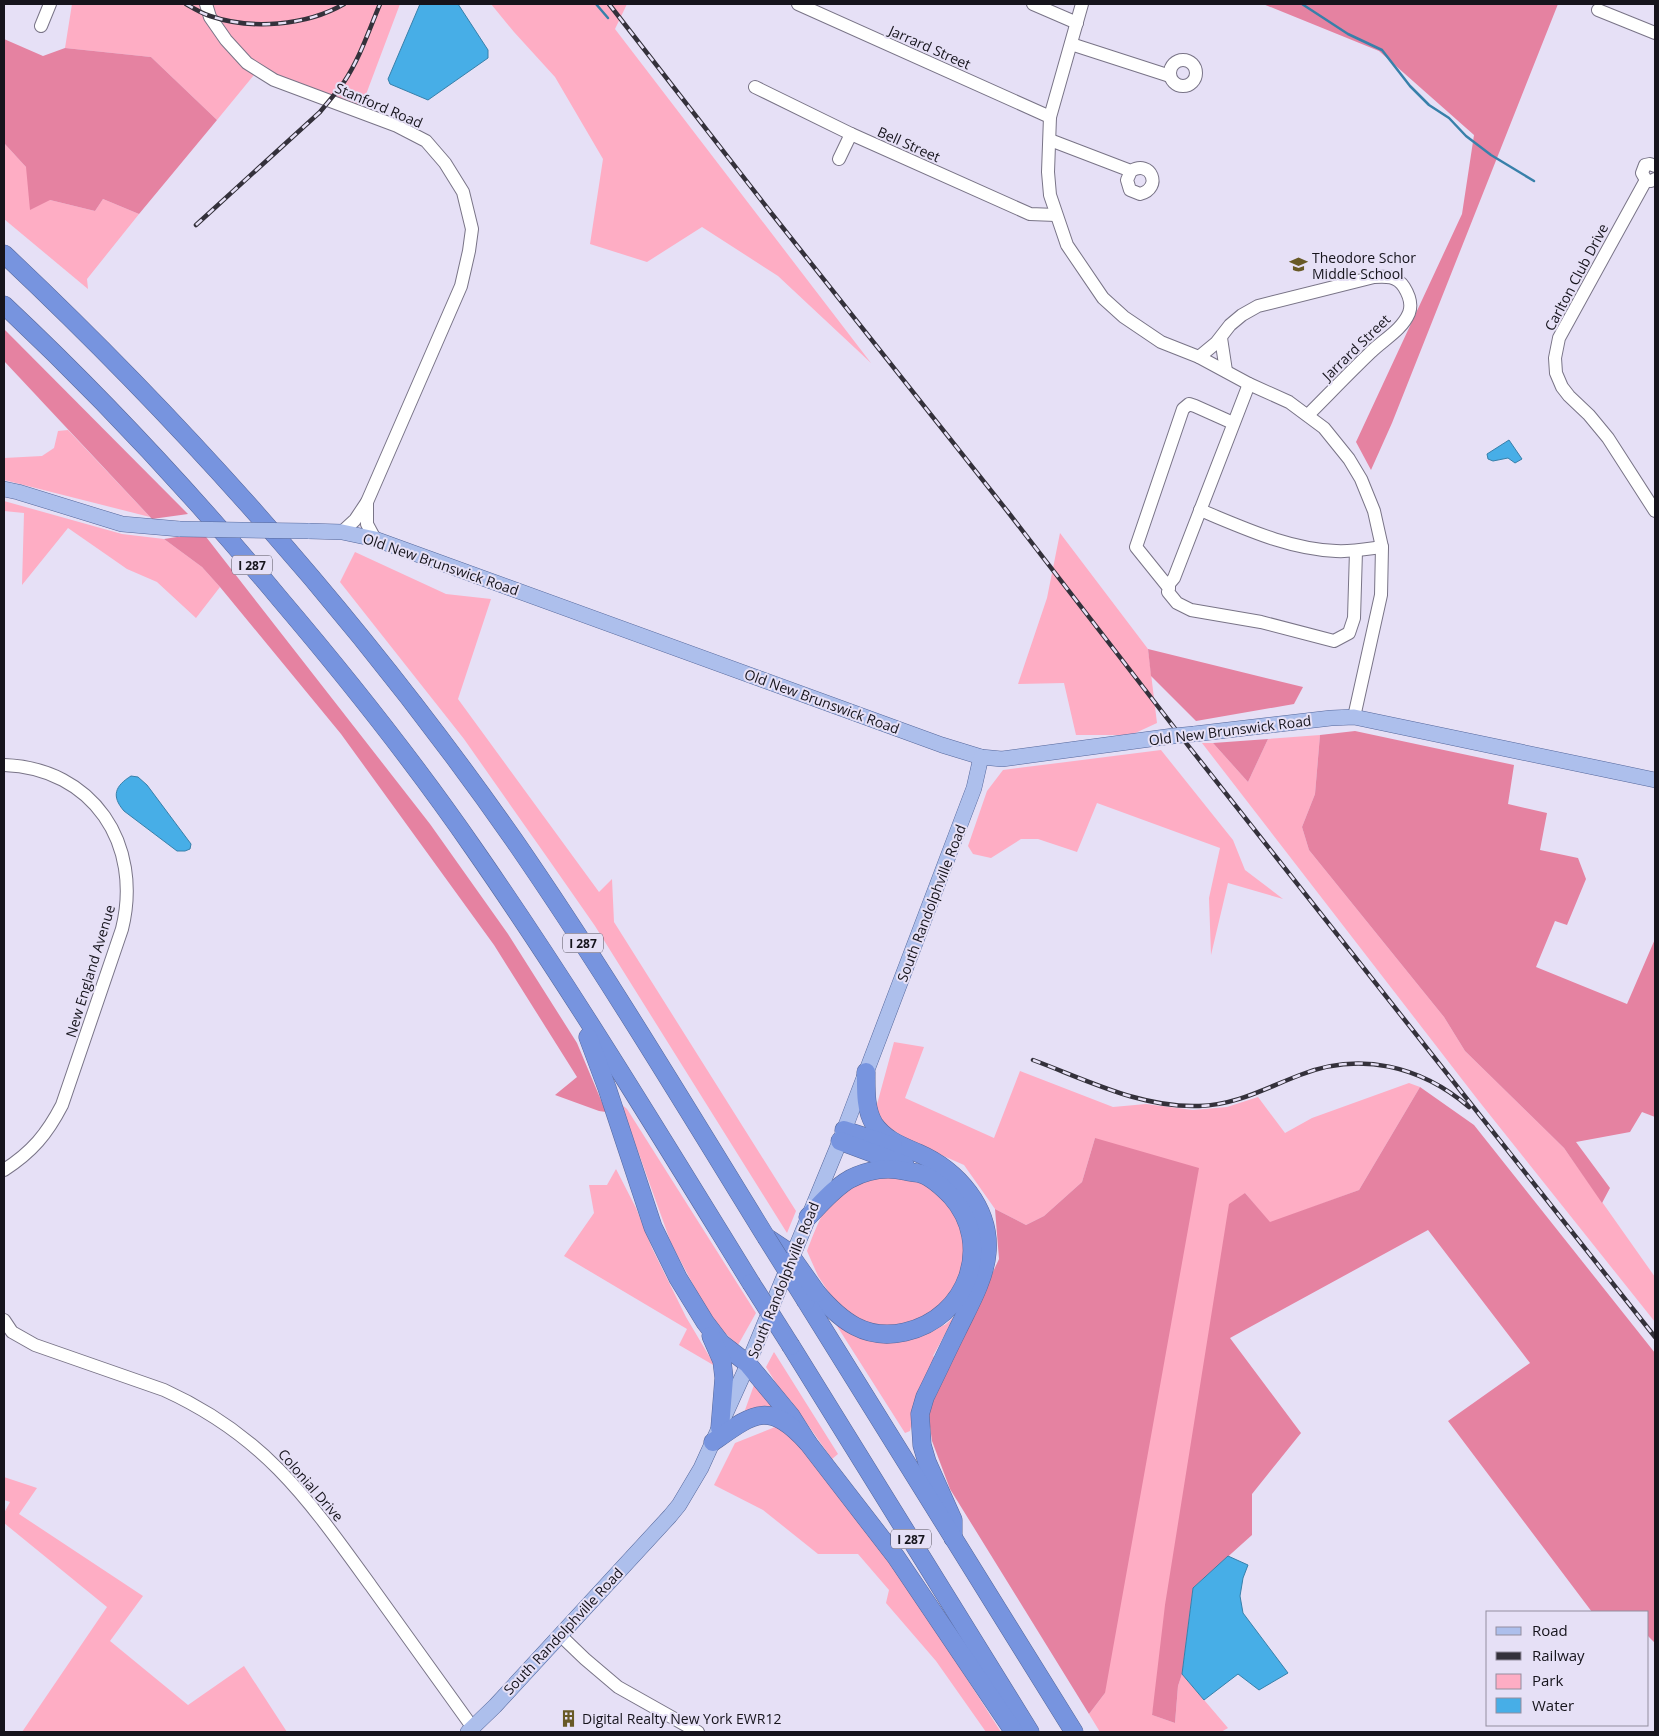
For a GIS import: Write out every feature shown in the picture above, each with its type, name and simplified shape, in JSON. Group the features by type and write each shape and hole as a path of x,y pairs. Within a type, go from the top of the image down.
{"highway":[{"name":"I 287","path":"4,254 98,345 192,442 304,568 386,668 478,790 584,944 766,1237 811,1297 953,1538 1074,1732"},
{"name":"I 287","path":"4,305 65,364 234,544 326,654 450,816 524,923 574,1000 1030,1732"},
{"path":"574,1000 607,1088 653,1227 678,1278 705,1322 721,1343 748,1364 791,1416 808,1443"},
{"path":"866,1072 866,1100 874,1124 882,1133 901,1147 933,1161 958,1180 976,1204 984,1225 987,1254 977,1290 925,1396 920,1414 922,1445 927,1462 954,1520 953,1538"},
{"path":"842,1135 901,1147"},
{"path":"811,1297 843,1319 869,1332 896,1334 931,1323 947,1311 958,1297 968,1274 972,1252 969,1229 956,1202 945,1190 923,1174 842,1135"},
{"path":"808,1217 840,1186 863,1174 883,1169 923,1174"},
{"path":"705,1322 722,1361 724,1378 716,1435"},
{"path":"716,1435 748,1418 759,1416 768,1416 786,1422 796,1430 896,1556 1014,1732"}],"main road":[{"name":"Old New Brunswick Road","path":"4,489 122,524 180,529 342,532 375,539 942,745 981,757 1012,758 1173,736 1354,717 1655,780"},
{"name":"South Randolphville Road","path":"470,1730 675,1511 697,1474 748,1364 842,1135 974,788 981,757"}],"street":[{"path":"41,26 50,4"},
{"name":"Stanford Road","path":"206,4 210,16 226,40 247,63 274,80 397,126 426,142 445,163 463,192 472,229 470,252 460,286 367,502 355,520 342,532"},
{"name":"Jarrard Street","path":"798,4 1050,117"},
{"path":"1033,4 1077,23"},
{"path":"1082,4 1050,117 1048,172 1050,195 1067,246 1103,298 1124,317 1161,342 1199,357 1249,384 1290,402 1324,428 1357,473 1374,511 1382,548 1381,595 1354,717"},
{"path":"1598,10 1655,33"},
{"path":"1071,44 1170,76"},
{"name":"Bell Street","path":"755,87 852,134 1030,214 1056,216"},
{"path":"839,159 852,134"},
{"path":"1050,140 1132,171"},
{"name":"Carlton Club Drive","path":"1655,166 1647,164 1643,168 1642,173 1651,179 1559,338 1555,358 1556,373 1562,387 1608,438 1655,511"},
{"name":"Jarrard Street","path":"1199,357 1221,338 1230,325 1242,315 1258,306 1374,277 1389,277 1399,281 1410,300 1409,312 1406,317 1398,328 1372,350 1308,415"},
{"path":"1221,338 1226,371"},
{"path":"1249,384 1174,578 1169,584 1168,592 1177,603 1190,610 1262,622 1334,641 1349,633 1354,618 1356,551"},
{"path":"1169,588 1136,547 1183,410 1188,404 1233,423"},
{"name":"Stanford Road","path":"367,502 367,524 375,539"},
{"path":"1200,510 1258,534 1319,550 1356,551 1382,548"},
{"name":"New England Avenue","path":"4,764 32,768 53,776 71,785 88,798 101,812 116,836 125,865 128,885 127,907 122,929 62,1105 50,1126 33,1148 4,1170"},
{"name":"Colonial Drive","path":"4,1320 12,1332 35,1345 179,1397 224,1423 264,1454 284,1473 318,1513 470,1730"},
{"path":"560,1635 618,1687 698,1732"}],"green space":[{"path":"72,4 400,4 359,113 258,70 217,120 151,57 65,48"},
{"path":"491,4 627,4 615,29 871,363 778,276 702,227 647,262 590,244 603,159 555,77"},
{"path":"4,143 26,167 50,200 95,211 103,199 139,214 87,279 88,289 4,219"},
{"path":"68,430 150,517 4,480 4,458 42,456 54,448 58,431"},
{"path":"4,501 122,534 164,539 202,567 220,587 196,618 157,582 127,569 68,528 22,585 24,513 4,511"},
{"path":"1060,533 1148,649 1157,723 1131,735 1076,735 1064,683 1018,684 1047,598"},
{"path":"355,552 446,594 491,599 458,699 599,892 612,879 614,922 796,1211 787,1233 595,926 464,739 340,582"},
{"path":"1320,735 1315,794 1302,827 1309,850 1444,1017 1465,1051 1564,1148 1655,1277 1655,1322 1478,1100 1202,743 1213,743 1248,782 1268,739"},
{"path":"1161,750 1233,840 1245,870 1283,899 1228,883 1211,955 1209,898 1220,848 1097,803 1077,852 1038,839 1021,839 991,858 973,854 968,846 987,791 1003,770"},
{"path":"894,1042 924,1047 905,1098 994,1138 1020,1071 1113,1107 1146,1104 1193,1110 1227,1107 1258,1097 1285,1133 1312,1118 1409,1083 1420,1087 1359,1190 1270,1223 1245,1193 1152,1715 1175,1723 1178,1686 1182,1674 1228,1728 1221,1732 1100,1732 1089,1714 1105,1693 1095,1138 1082,1182 1044,1216 1026,1225 995,1209 964,1165 914,1143 885,1125 876,1108"},
{"path":"621,1104 627,1109 756,1313 738,1345 713,1322 671,1243"},
{"path":"616,1169 686,1317 715,1366 679,1345 687,1329 564,1256 594,1213 589,1185 607,1185"},
{"path":"880,1175 918,1181 937,1191 956,1216 964,1242 964,1269 949,1301 914,1325 873,1326 839,1308 818,1276 807,1251 822,1216 839,1191 850,1184"},
{"path":"830,1315 841,1324 931,1328 933,1331 946,1324 955,1316 933,1356 936,1358 917,1400 910,1431 905,1433"},
{"path":"774,1352 838,1454 832,1459 791,1401 779,1388 766,1367"},
{"path":"756,1384 785,1415 745,1410"},
{"path":"775,1427 791,1432 904,1581 1001,1732 986,1732 936,1661 886,1603 889,1590 858,1554 818,1554 763,1510 714,1485 735,1443"},
{"path":"4,1477 37,1488 19,1514 143,1596 110,1641 188,1705 244,1666 287,1732 22,1732 107,1607 4,1523 4,1513 10,1502 4,1500"}],"shaded area":[{"path":"1263,4 1558,4 1392,423 1371,470 1356,442 1462,214 1474,135 1379,51"},
{"path":"4,39 43,56 65,48 151,57 217,120 139,214 103,199 95,211 50,200 30,210 26,167 4,143"},
{"path":"4,329 188,514 152,519 4,361"},
{"path":"203,533 430,824 508,934 577,1043 606,1112 555,1095 577,1077 494,945 341,734 202,567 164,539"},
{"path":"1148,649 1303,687 1294,704 1196,721 1151,676"},
{"path":"1355,731 1514,765 1508,804 1547,813 1540,850 1578,858 1586,879 1567,925 1555,921 1536,967 1627,1004 1655,939 1655,1117 1642,1112 1630,1132 1576,1142 1610,1188 1602,1203 1564,1148 1465,1051 1444,1017 1309,850 1302,827 1315,794 1320,735"},
{"path":"1268,739 1248,782 1213,743"},
{"path":"1420,1087 1474,1125 1655,1353 1655,1643 1649,1637 1649,1611 1591,1611 1448,1421 1530,1363 1428,1230 1230,1338 1301,1433 1252,1494 1252,1535 1193,1588 1182,1674 1178,1686 1175,1723 1152,1715 1165,1605 1229,1204 1245,1193 1270,1222 1359,1190"},
{"path":"1095,1138 1199,1168 1105,1693 1089,1714 950,1489 932,1441 928,1412 999,1259 995,1209 1026,1225 1044,1216 1082,1182"}],"water":[{"path":"420,4 458,4 488,50 488,58 428,100 390,84 388,79"},
{"path":"1509,440 1522,459 1515,463 1508,458 1493,461 1488,459 1487,454"},
{"path":"131,776 138,777 147,785 191,844 190,849 177,851 124,811 116,796 121,784"},
{"path":"1228,1556 1248,1565 1243,1578 1240,1596 1243,1613 1288,1673 1259,1690 1238,1674 1204,1700 1182,1674 1193,1588"}],"waterway":[{"path":"596,4 608,18"},
{"path":"1302,4 1348,34 1382,50 1410,86 1429,105 1449,118 1466,136 1491,155 1534,181"}],"railway":[{"path":"186,4 207,15 243,23 260,24 296,21 313,17 344,4"},
{"path":"196,225 320,112 350,73 380,4"},
{"path":"609,4 772,214 1008,512 1190,748 1655,1337"},
{"path":"1033,1060 1135,1098 1177,1105 1199,1106 1226,1103 1323,1068 1345,1064 1367,1064 1389,1067 1431,1081 1469,1107"}],"place":[{"name":"Theodore Schor Middle School","path":"1298,265"},
{"name":"Digital Realty New York EWR12","path":"568,1718"}]}
